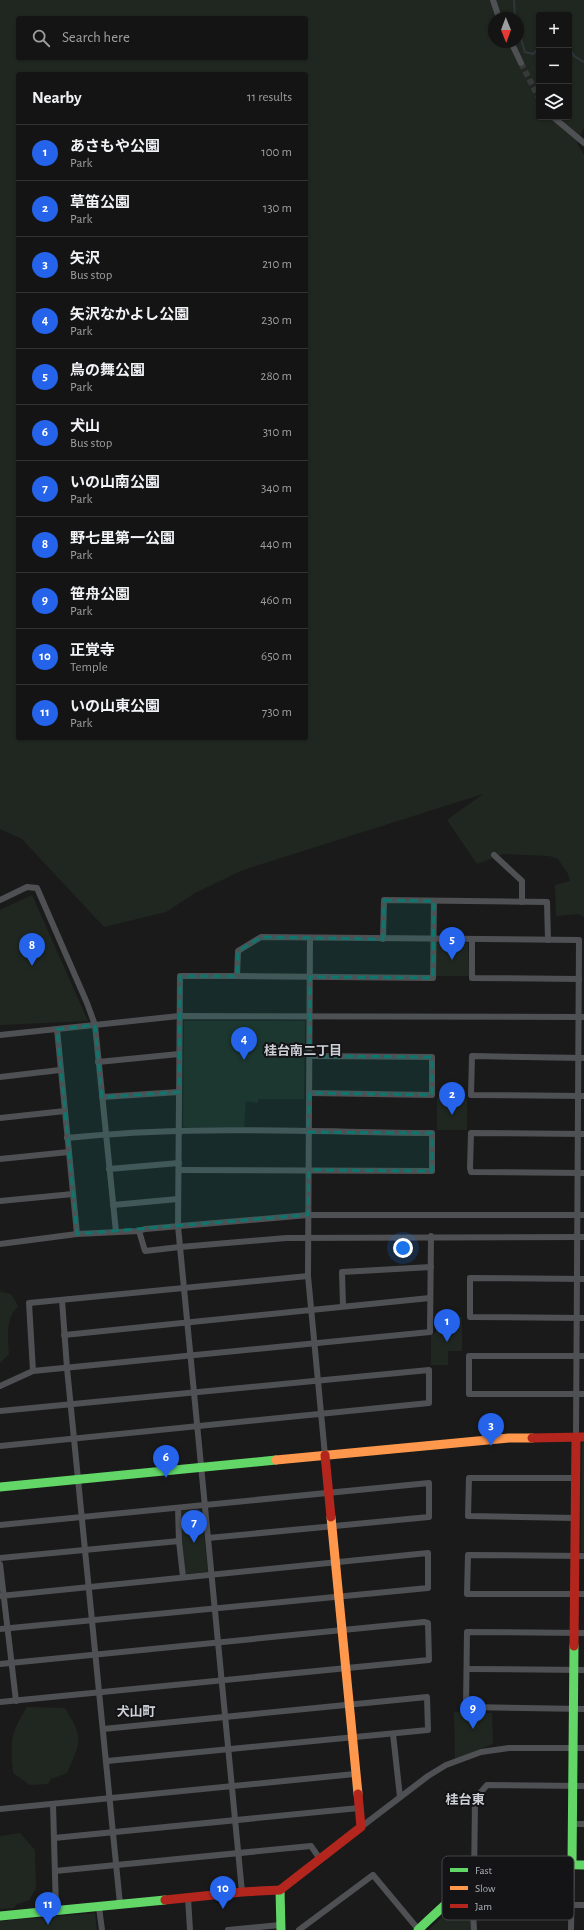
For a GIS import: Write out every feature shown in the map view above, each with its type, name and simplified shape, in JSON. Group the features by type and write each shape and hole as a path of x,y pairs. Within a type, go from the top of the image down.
{"street":[{"path":"493,0 497,12"},
{"path":"514,48 521,63"},
{"path":"557,120 584,143"},
{"path":"494,856 522,881 522,902"},
{"path":"0,900 27,887 37,888 87,1003 94,1025 116,1232"},
{"path":"383,939 384,900 547,902 548,940"},
{"path":"242,1892 196,1427 194,1392 186,1323 178,1226 180,976 433,978 434,901"},
{"path":"237,976 238,951 261,937 434,940 579,940 578,979 581,1018 581,1215 577,1237 576,1394 580,1437 575,1478 575,1518 579,1556 574,1594 572,1856"},
{"path":"310,938 308,1276 361,1827"},
{"path":"472,940 472,978 578,979"},
{"path":"0,1035 179,1016 581,1018"},
{"path":"56,1029 77,1234"},
{"path":"98,1062 179,1054"},
{"path":"310,1056 432,1057 432,1095 310,1093"},
{"path":"581,1058 472,1056 471,1095 581,1096"},
{"path":"0,1077 60,1070"},
{"path":"102,1097 179,1092"},
{"path":"0,1118 65,1111"},
{"path":"67,1138 106,1134 179,1132 432,1133 432,1171 179,1170"},
{"path":"581,1134 471,1133 470,1168 472,1172 581,1173"},
{"path":"0,1159 69,1152"},
{"path":"109,1169 179,1163"},
{"path":"0,1201 73,1194"},
{"path":"113,1205 178,1200"},
{"path":"0,1244 77,1234 139,1231 145,1229 308,1215 581,1215"},
{"path":"139,1231 145,1251 180,1246 308,1237 584,1237"},
{"path":"0,1386 34,1371 430,1332 431,1236"},
{"path":"343,1306 342,1272 431,1266"},
{"path":"34,1371 29,1303 308,1276"},
{"path":"584,1279 470,1278 470,1317 584,1318"},
{"path":"64,1335 430,1298"},
{"path":"62,1300 67,1368 72,1404 120,1904"},
{"path":"584,1356 469,1356 469,1394 584,1394"},
{"path":"0,1411 429,1370 429,1403 0,1446"},
{"path":"0,1487 509,1438 580,1437"},
{"path":"575,1478 469,1478 468,1516 575,1518"},
{"path":"0,1525 429,1483 429,1517 332,1525 208,1538"},
{"path":"178,1508 179,1541 183,1577"},
{"path":"0,1558 179,1541"},
{"path":"0,1630 428,1588 428,1553 89,1586 2,1596"},
{"path":"579,1556 468,1555 467,1594 584,1594"},
{"path":"0,1564 2,1596 8,1629 16,1701"},
{"path":"0,1664 424,1622 428,1623 429,1660 0,1702"},
{"path":"584,1633 468,1632 466,1707 584,1709"},
{"path":"467,1669 584,1670"},
{"path":"103,1729 427,1697 428,1730 107,1761"},
{"path":"393,1734 400,1797"},
{"path":"0,1916 242,1892 280,1890 400,1797 446,1765 481,1752 509,1748 584,1748"},
{"path":"0,1809 355,1774"},
{"path":"474,1856 475,1800 487,1785 584,1786"},
{"path":"53,1804 56,1910"},
{"path":"54,1838 359,1808"},
{"path":"573,1824 584,1824"},
{"path":"55,1871 311,1846 320,1859"},
{"path":"299,1930 373,1875 418,1930 442,1909"},
{"path":"228,1930 281,1927 280,1890"},
{"path":"188,1898 190,1930"},
{"path":"99,1907 102,1930"},
{"path":"473,1920 474,1930"},
{"path":"572,1920 572,1930"}],"highlighted area":[{"path":"384,900 434,901 433,978 310,977 310,1056 432,1057 432,1095 310,1093 308,1132 432,1133 432,1171 309,1170 308,1215 77,1234 57,1029 95,1025 102,1097 179,1092 180,976 237,976 238,951 261,937 383,939"}],"shaded area":[{"path":"0,0 584,0 584,127 577,143 584,155 584,917 578,914 556,916 555,885 570,881 568,874 558,859 549,856 503,854 477,864 447,820 483,794 243,870 195,893 166,912 104,927 22,839 0,829"},
{"path":"32,895 88,1021 0,1025 0,910"},
{"path":"436,942 468,943 469,976 436,976"},
{"path":"184,1021 305,1021 304,1099 258,1099 258,1103 246,1101 244,1127 185,1127 183,1125"},
{"path":"437,1098 467,1099 467,1130 437,1130"},
{"path":"0,1290 1,1292 11,1294 18,1306 11,1317 8,1328 9,1354 0,1363"},
{"path":"436,1313 447,1313 447,1318 462,1317 462,1351 448,1351 448,1365 431,1365 431,1334 436,1333"},
{"path":"582,1443 584,1443 584,1552 581,1552"},
{"path":"199,1509 201,1511 208,1572 185,1574 180,1513 181,1511"},
{"path":"27,1707 65,1708 78,1734 78,1747 67,1773 51,1779 48,1784 30,1785 13,1773 12,1738"},
{"path":"454,1712 492,1713 493,1744 455,1759"},
{"path":"20,1833 35,1850 36,1888 29,1900 17,1904 14,1908 0,1909 0,1836"},
{"path":"95,1913 97,1930 0,1930 0,1921"},
{"path":"442,1918 442,1920 471,1920 471,1930 428,1930"}],"waterway":[{"path":"514,0 515,12"},
{"path":"524,48 525,52 533,54 536,51"},
{"path":"570,48 574,56 584,62"}],"tunnel":[{"path":"521,63 536,92"}],"traffic: fast":[{"path":"0,1487 276,1460"},
{"path":"572,1856 574,1646"},
{"path":"574,1865 584,1865"},
{"path":"280,1890 281,1930"},
{"path":"0,1916 165,1900"},
{"path":"418,1930 442,1908"}],"traffic: slow":[{"path":"276,1460 509,1438 532,1438"},
{"path":"331,1517 358,1794"}],"traffic: jam":[{"path":"574,1646 576,1437"},
{"path":"532,1438 584,1437"},
{"path":"325,1455 331,1517"},
{"path":"165,1900 242,1892 280,1890 361,1827 358,1794"}],"place":[{"name":"鳥の舞公園","path":"452,960"},
{"name":"野七里第一公園","path":"32,966"},
{"name":"矢沢なかよし公園","path":"244,1060"},
{"name":"草笛公園","path":"452,1115"},
{"name":"あさもや公園","path":"447,1342"},
{"name":"矢沢","path":"491,1446"},
{"name":"犬山","path":"166,1478"},
{"name":"いの山南公園","path":"194,1543"},
{"name":"笹舟公園","path":"473,1729"},
{"name":"正覚寺","path":"223,1909"},
{"name":"いの山東公園","path":"48,1925"}],"district":[{"name":"桂台南二丁目","path":"303,1050"},
{"name":"犬山町","path":"136,1711"},
{"name":"桂台東","path":"465,1799"}]}
